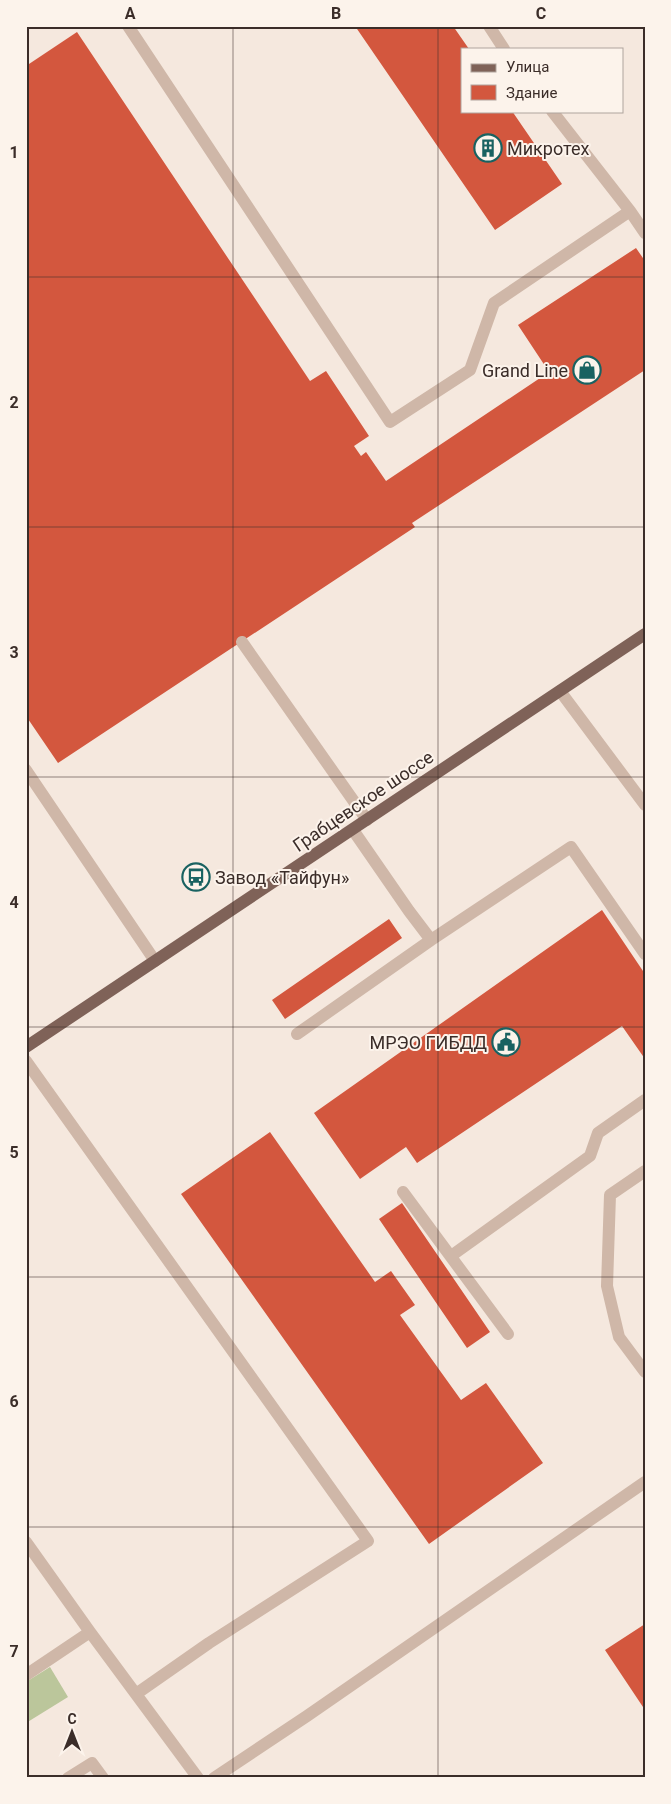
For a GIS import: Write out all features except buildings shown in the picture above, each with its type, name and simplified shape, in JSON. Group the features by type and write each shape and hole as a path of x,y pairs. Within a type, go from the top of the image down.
{"main road":[{"name":"Грабцевское шоссе","path":"26,1048 645,634"}],"street":[{"path":"128,26 390,422 470,370 494,303 630,211"},
{"path":"489,26 503,48"},
{"path":"553,112 645,233"},
{"path":"242,642 367,820"},
{"path":"560,691 645,805"},
{"path":"26,770 155,961"},
{"path":"353,830 431,940"},
{"path":"297,1034 431,940 571,847 645,954"},
{"path":"26,1061 368,1540 209,1643 136,1694"},
{"path":"451,1256 590,1156 598,1133 645,1100"},
{"path":"645,1171 610,1195 607,1286 620,1337 645,1372"},
{"path":"403,1192 508,1334"},
{"path":"214,1778 645,1482"},
{"path":"26,1542 198,1778"},
{"path":"26,1675 90,1632"},
{"path":"68,1778 92,1762 103,1778"}],"green space":[{"path":"50,1667 68,1697 26,1723 26,1682"}],"place":[{"name":"Микротех","path":"488,148"},
{"name":"Grand Line","path":"587,370"},
{"name":"Завод «Тайфун»","path":"196,877"},
{"name":"МРЭО ГИБДД","path":"506,1042"}]}
